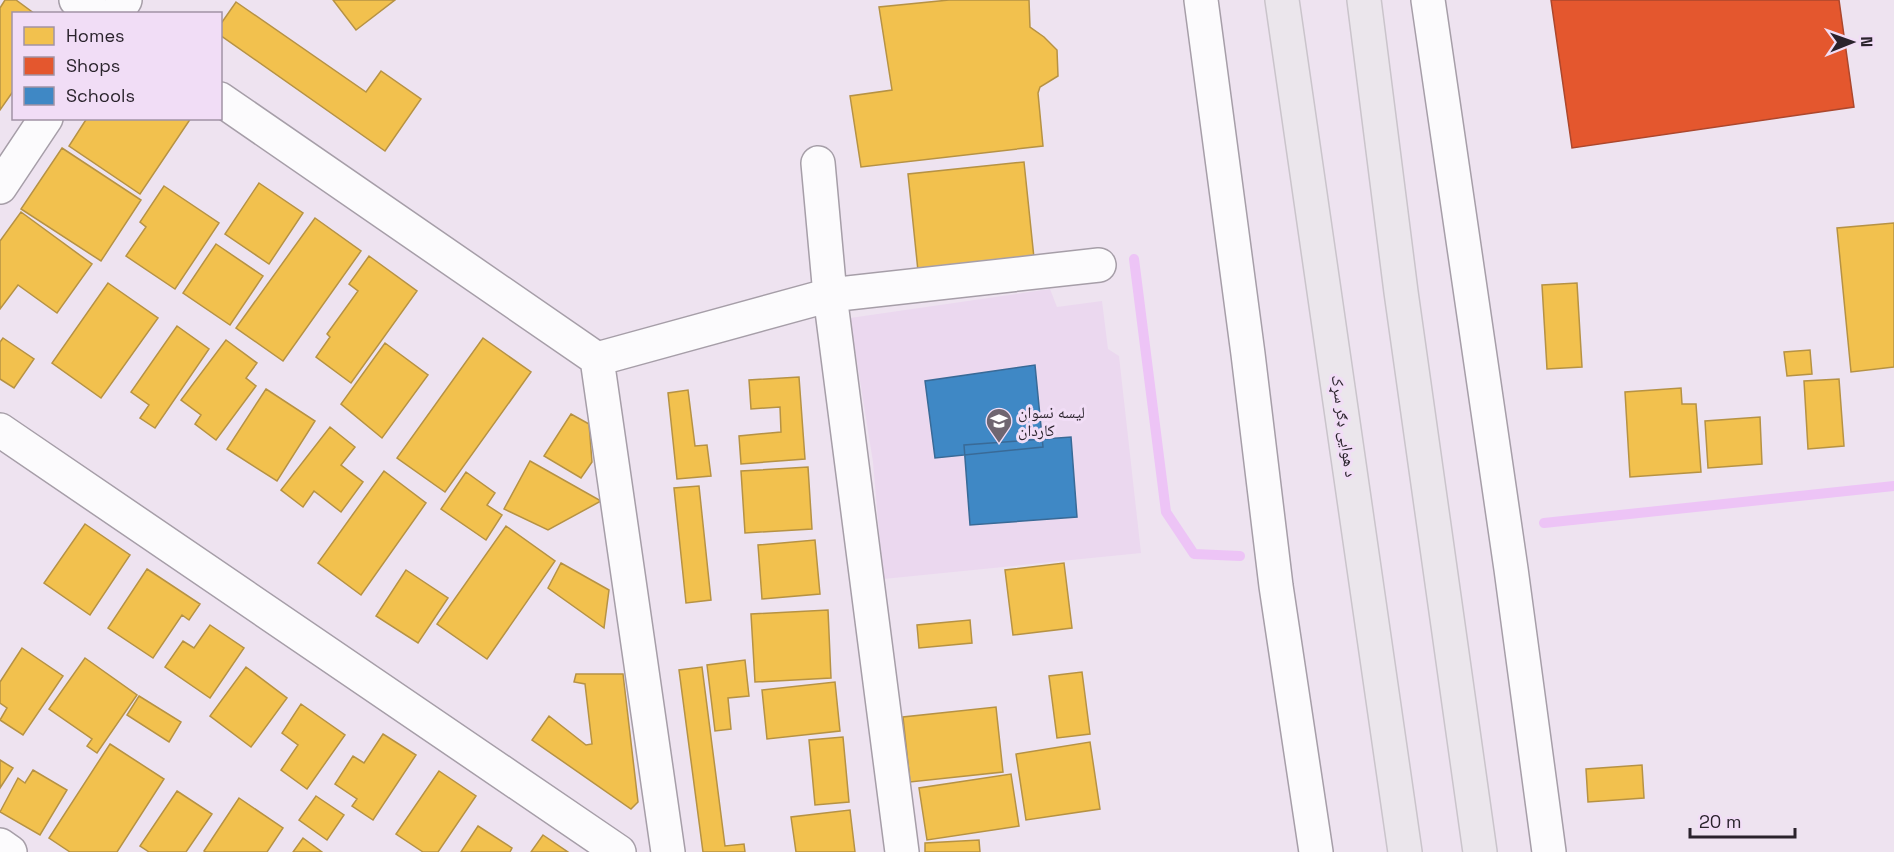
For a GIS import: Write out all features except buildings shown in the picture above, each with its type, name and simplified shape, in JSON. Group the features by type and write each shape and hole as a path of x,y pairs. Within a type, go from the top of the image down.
{"main road":[{"name":"د هوایی ډګر سړک","path":"1282,0 1405,852"},
{"path":"1364,0 1401,292 1480,852"}],"street":[{"path":"76,0 93,12"},
{"path":"1201,0 1276,586 1316,852"},
{"path":"1428,0 1511,569 1549,852"},
{"path":"222,100 597,358 668,852"},
{"path":"0,188 45,120"},
{"path":"818,163 830,295 902,852"},
{"path":"597,358 830,295 1099,266"},
{"path":"0,430 619,852"},
{"path":"0,845 10,852"}],"shaded area":[{"name":"لیسه نسوان کاردان","path":"1050,289 1057,307 1102,301 1108,349 1119,356 1141,553 883,579 873,462 850,318"}],"waterway":[{"path":"1134,259 1166,512 1194,554 1240,556"},
{"path":"1544,523 1894,486"}],"place":[{"name":"لیسه نسوان کاردان","path":"999,444"}]}
